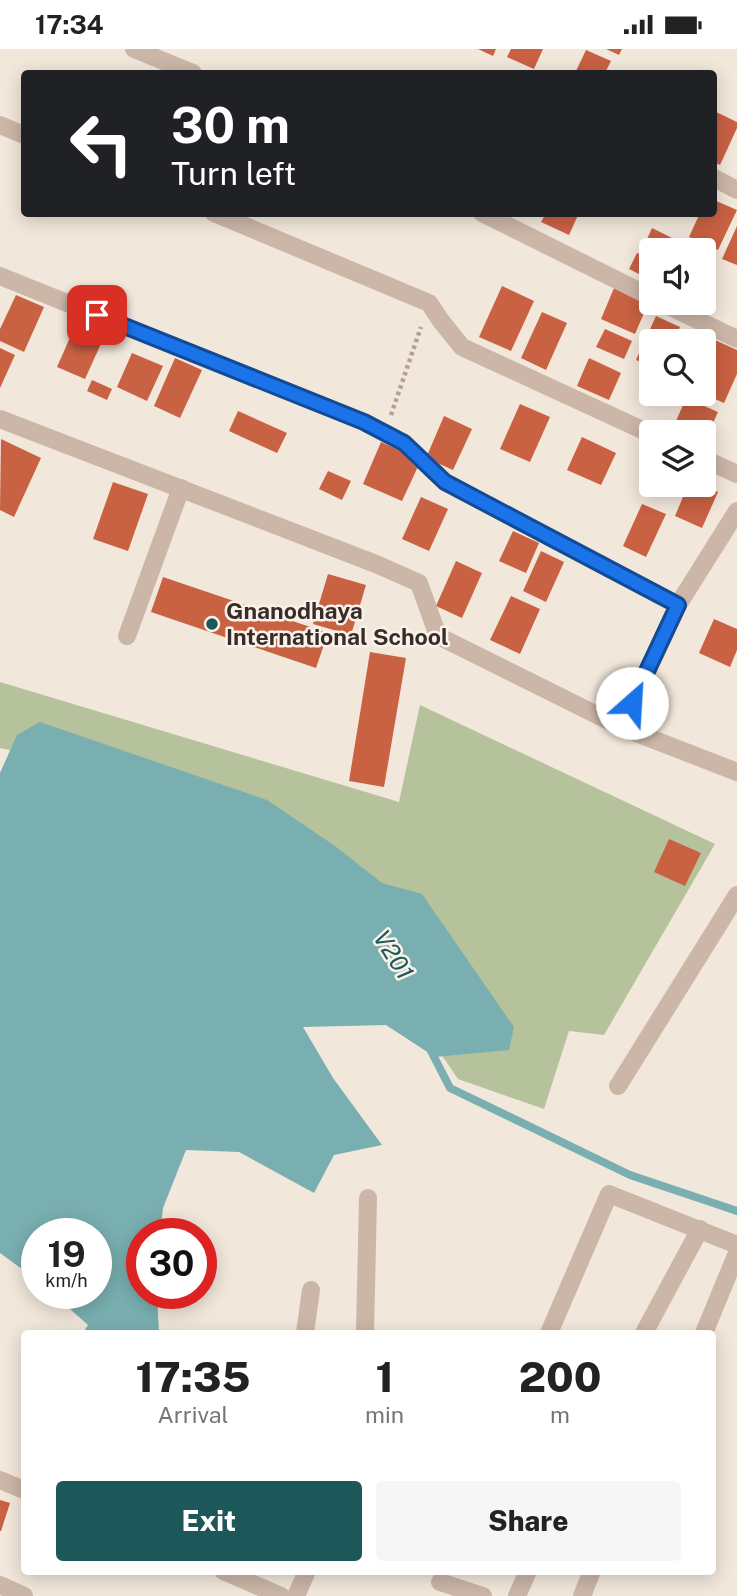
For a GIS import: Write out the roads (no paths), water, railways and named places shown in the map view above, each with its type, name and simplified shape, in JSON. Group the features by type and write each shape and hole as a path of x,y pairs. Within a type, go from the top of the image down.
{"street":[{"path":"134,49 186,70"},
{"path":"0,125 21,134"},
{"path":"717,180 737,190"},
{"path":"224,217 429,303 463,347 639,428"},
{"path":"490,217 639,291"},
{"path":"0,276 364,422 404,443 445,482 678,605"},
{"path":"688,315 737,339"},
{"path":"0,421 181,488 419,583 438,636 621,727 737,772"},
{"path":"716,464 737,474"},
{"path":"127,636 181,488"},
{"path":"621,727 678,605 737,511"},
{"path":"618,1086 737,895"},
{"path":"550,1330 608,1194 737,1245"},
{"path":"365,1330 368,1198"},
{"path":"646,1330 700,1229"},
{"path":"705,1330 737,1253"},
{"path":"306,1330 311,1290"},
{"path":"0,1480 21,1489"},
{"path":"232,1575 281,1596"},
{"path":"296,1596 305,1575"},
{"path":"517,1596 525,1575"},
{"path":"582,1596 590,1575"},
{"path":"440,1583 483,1596"},
{"path":"0,1585 24,1596"}],"water":[{"path":"40,722 267,800 335,846 382,883 422,894 514,1027 509,1050 435,1057 386,1025 303,1027 333,1078 382,1145 334,1155 314,1193 239,1152 186,1150 163,1208 162,1218 126,1218 126,1309 158,1309 159,1330 85,1330 88,1325 70,1309 112,1309 112,1218 21,1218 21,1268 0,1253 0,773 17,735"}],"waterway":[{"name":"V201","path":"430,1049 450,1088 630,1175 737,1211"}],"place":[{"name":"Gnanodhaya International School","path":"212,624"}]}
